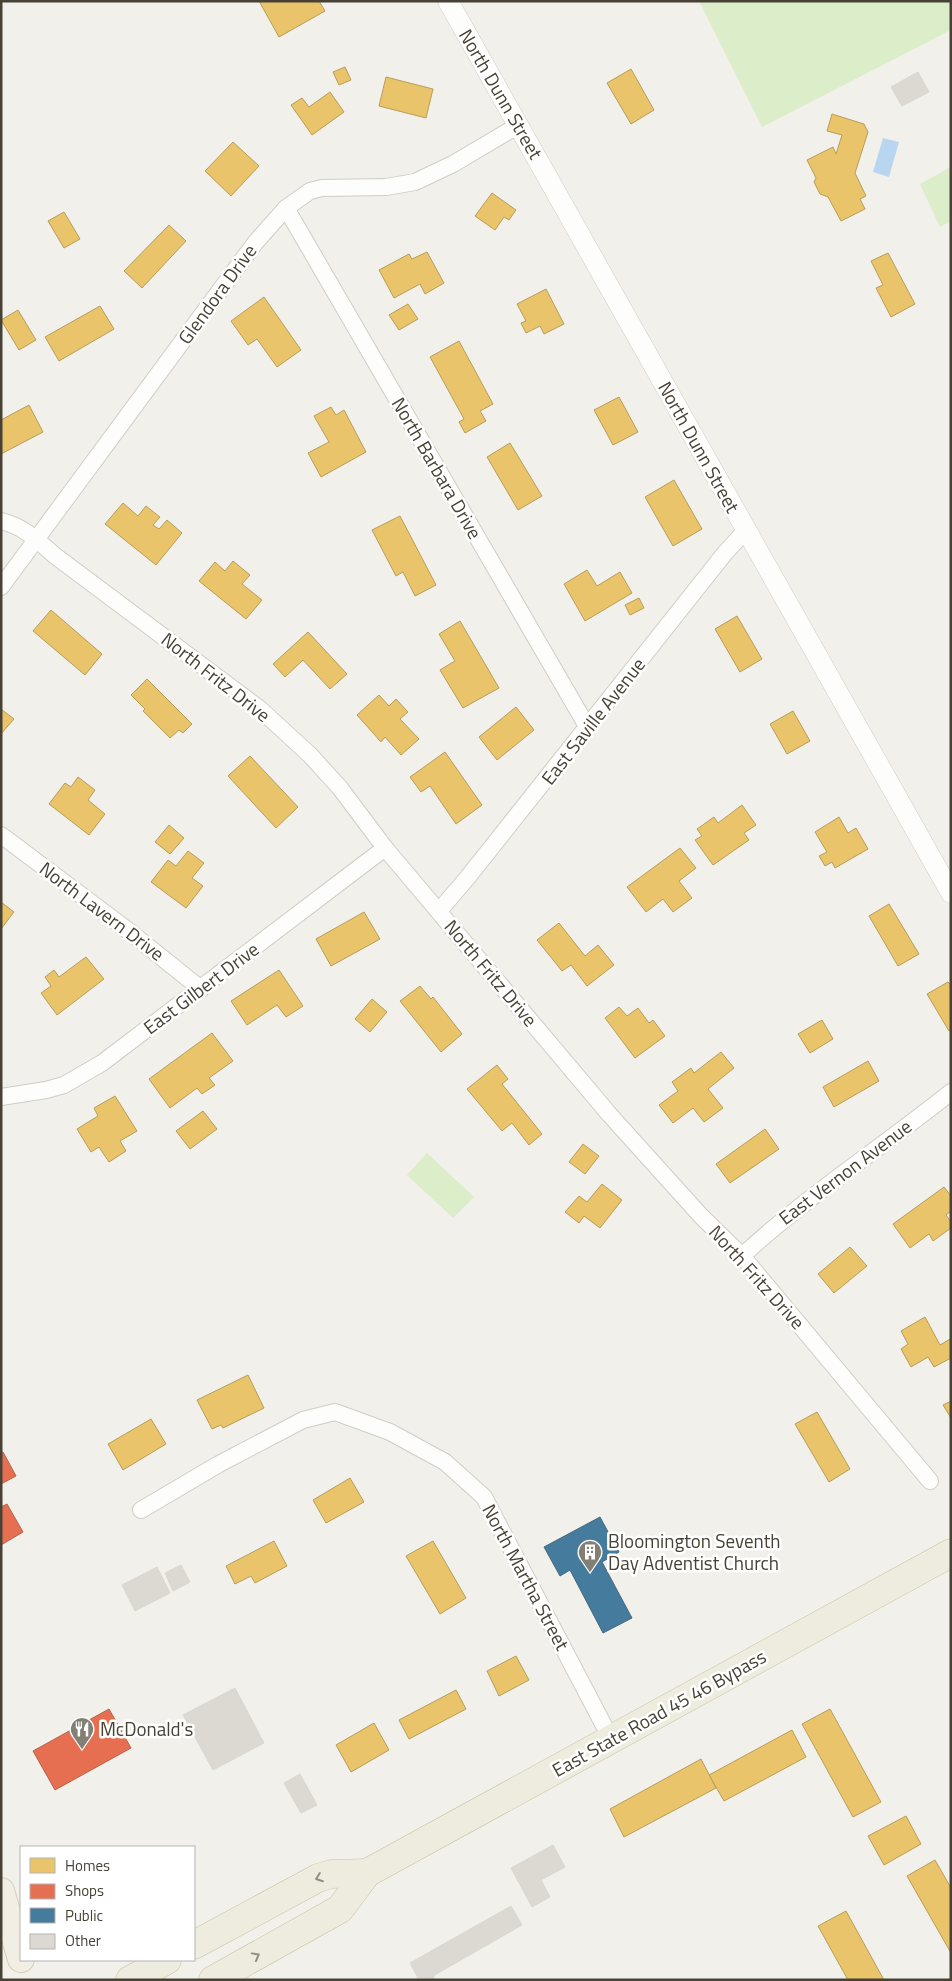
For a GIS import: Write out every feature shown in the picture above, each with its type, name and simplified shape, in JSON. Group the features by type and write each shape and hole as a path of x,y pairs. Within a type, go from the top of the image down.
{"highway":[{"name":"East State Road 45 46 Bypass","path":"213,1980 340,1909 368,1873 951,1553"},
{"name":"East State Road 45 46 Bypass","path":"195,1944 318,1878 331,1874 368,1873"},
{"path":"130,1980 165,1961"}],"main road":[{"path":"1,1891 20,1956"},
{"path":"22,1961 28,1980"}],"street":[{"name":"North Dunn Street","path":"448,1 951,893"},
{"name":"Glendora Drive","path":"1,587 254,242 286,208 310,191 322,188 386,187 415,182 453,164 519,125"},
{"name":"North Barbara Drive","path":"286,208 588,728"},
{"name":"North Fritz Drive","path":"1,521 14,524 37,540 260,710 288,734 340,788 385,848 609,1114 701,1216 742,1256 930,1481"},
{"name":"East Saville Avenue","path":"438,911 468,877 725,553 746,530"},
{"name":"North Lavern Drive","path":"1,835 201,988"},
{"name":"East Gilbert Drive","path":"1,1097 46,1090 64,1085 102,1063 385,848"},
{"name":"East Vernon Avenue","path":"742,1256 792,1212 951,1092"},
{"name":"North Martha Street","path":"140,1510 219,1464 303,1420 335,1412 390,1432 445,1462 484,1498 611,1739"}],"green space":[{"path":"699,1 951,1 951,30 762,127"},
{"path":"951,167 951,221 940,227 920,184"},
{"path":"427,1153 474,1197 453,1218 407,1175"}],"water":[{"path":"883,138 899,142 889,177 873,172"}],"building: Homes":[{"path":"259,1 319,1 325,11 279,37"},
{"path":"345,67 351,80 339,85 333,72"},
{"path":"631,69 654,110 631,124 607,83"},
{"path":"386,77 433,89 426,118 379,106"},
{"path":"330,92 344,112 312,135 291,105 302,98 309,107"},
{"path":"832,114 864,124 868,132 855,173 866,196 860,199 865,209 841,221 828,197 820,194 814,182 816,178 807,160 833,147 836,154 842,135 827,131"},
{"path":"233,142 259,166 231,196 205,171"},
{"path":"492,193 516,210 509,220 504,217 495,230 475,216"},
{"path":"64,212 80,239 64,248 48,221"},
{"path":"169,225 186,241 142,288 124,271"},
{"path":"427,252 444,283 425,294 420,284 394,298 379,270 409,254 412,259"},
{"path":"888,253 915,304 891,317 876,288 883,285 871,261"},
{"path":"546,289 564,324 544,334 540,326 526,333 521,323 526,321 517,304"},
{"path":"264,297 301,350 277,367 257,339 248,345 231,321"},
{"path":"408,304 418,319 399,330 389,315"},
{"path":"100,306 114,329 59,361 45,337"},
{"path":"18,310 36,340 19,350 1,320"},
{"path":"459,341 493,404 480,411 486,421 465,433 459,422 464,419 430,357"},
{"path":"619,397 638,432 613,445 594,410"},
{"path":"29,405 43,432 1,454 1,420"},
{"path":"331,407 336,415 344,410 366,452 321,477 308,453 329,442 314,416"},
{"path":"510,443 542,496 518,510 487,457"},
{"path":"674,480 702,529 673,546 645,497"},
{"path":"123,503 138,516 146,506 160,517 153,525 159,529 167,520 182,533 156,565 105,524"},
{"path":"400,516 436,585 415,596 403,572 396,576 372,530"},
{"path":"233,561 250,575 242,584 262,600 246,619 199,581 215,562 225,571"},
{"path":"587,570 597,586 620,572 632,593 585,621 564,584"},
{"path":"639,598 644,608 630,615 625,605"},
{"path":"51,610 102,654 85,675 33,631"},
{"path":"737,616 762,659 740,672 715,629"},
{"path":"460,621 499,688 463,708 440,670 455,661 439,634"},
{"path":"308,632 347,674 330,689 303,660 285,677 273,664"},
{"path":"147,679 192,724 183,733 179,730 170,738 143,711 145,709 131,695"},
{"path":"379,695 389,706 396,699 408,712 400,719 419,739 401,755 385,737 381,742 357,715"},
{"path":"516,707 534,730 497,760 479,737"},
{"path":"1,709 14,719 1,734"},
{"path":"793,711 810,741 787,754 770,724"},
{"path":"445,752 482,805 456,824 430,786 421,792 410,777"},
{"path":"250,756 298,807 276,828 228,776"},
{"path":"78,777 95,790 88,800 105,814 89,835 49,804 65,783 71,787"},
{"path":"742,805 756,825 744,833 749,840 713,865 695,840 702,836 697,829 714,817 718,823"},
{"path":"839,817 848,833 856,828 868,849 835,868 832,862 825,866 819,856 827,852 815,832"},
{"path":"169,825 184,838 170,854 155,842"},
{"path":"680,848 696,868 679,881 692,898 673,912 663,899 646,912 627,887"},
{"path":"188,851 204,863 192,878 203,886 186,908 151,882 168,860 176,866"},
{"path":"1,902 14,912 1,929"},
{"path":"889,904 919,954 898,966 869,916"},
{"path":"364,912 380,939 331,966 316,939"},
{"path":"559,923 585,956 598,945 614,965 587,986 571,965 562,971 537,940"},
{"path":"86,957 104,979 57,1015 41,993 51,986 45,977 54,970 59,977"},
{"path":"279,970 303,1006 286,1017 277,1005 247,1025 231,1001"},
{"path":"948,982 951,985 951,1030 949,1031 927,994"},
{"path":"420,986 431,999 433,997 462,1034 441,1052 400,1001"},
{"path":"372,999 387,1012 370,1032 355,1019"},
{"path":"619,1007 627,1016 638,1008 649,1023 653,1020 665,1036 635,1058 605,1018"},
{"path":"822,1020 833,1039 810,1053 798,1034"},
{"path":"212,1033 233,1061 209,1078 215,1085 202,1094 197,1088 170,1108 149,1079"},
{"path":"721,1052 734,1068 708,1089 723,1108 704,1122 693,1108 673,1123 659,1105 678,1091 672,1082 691,1068 694,1073"},
{"path":"868,1061 879,1081 834,1107 823,1087"},
{"path":"497,1065 508,1079 502,1084 542,1134 529,1145 512,1123 502,1131 467,1089"},
{"path":"115,1096 137,1131 120,1141 126,1151 109,1162 99,1147 91,1152 77,1129 98,1116 94,1108"},
{"path":"203,1111 217,1129 190,1149 176,1131"},
{"path":"765,1129 779,1149 730,1183 716,1164"},
{"path":"583,1144 599,1156 585,1174 569,1162"},
{"path":"602,1184 622,1200 600,1228 584,1216 579,1223 565,1212 579,1196 587,1202"},
{"path":"944,1187 951,1196 951,1211 946,1215 951,1222 951,1228 933,1241 929,1234 910,1248 893,1224"},
{"path":"850,1247 867,1266 834,1293 818,1274"},
{"path":"925,1317 940,1345 950,1339 951,1358 934,1367 928,1357 911,1367 901,1349 908,1344 901,1331"},
{"path":"248,1375 264,1408 223,1428 221,1425 212,1429 197,1400"},
{"path":"951,1401 951,1418 943,1405"},
{"path":"817,1412 850,1469 829,1482 795,1424"},
{"path":"151,1419 166,1444 123,1470 108,1444"},
{"path":"350,1478 364,1502 326,1523 313,1500"},
{"path":"274,1541 287,1566 255,1583 251,1576 235,1584 226,1566"},
{"path":"433,1541 466,1598 440,1614 406,1556"},
{"path":"516,1656 529,1680 499,1696 487,1671"},
{"path":"456,1690 466,1709 409,1739 399,1720"},
{"path":"830,1709 881,1802 853,1817 802,1724"},
{"path":"374,1723 389,1750 351,1772 336,1745"},
{"path":"792,1730 806,1757 724,1801 709,1775"},
{"path":"701,1759 716,1788 624,1837 610,1809"},
{"path":"906,1816 921,1844 884,1865 868,1836"},
{"path":"935,1860 951,1888 951,1953 907,1876"},
{"path":"846,1911 884,1980 848,1980 818,1926"}],"building: Shops":[{"path":"3,1452 16,1476 1,1484 1,1453"},
{"path":"7,1504 23,1532 1,1545 1,1507"},
{"name":"McDonald's","path":"109,1709 131,1748 55,1790 33,1751"}],"building: Public":[{"name":"Bloomington Seventh Day Adventist Church","path":"600,1517 619,1552 602,1562 632,1618 603,1633 570,1570 560,1576 544,1547"}],"building: Other":[{"path":"918,72 929,92 902,106 891,87"},
{"path":"181,1565 190,1582 173,1591 165,1573"},
{"path":"157,1567 170,1593 135,1611 122,1585"},
{"path":"235,1688 264,1743 213,1770 183,1715"},
{"path":"300,1774 317,1805 301,1813 284,1783"},
{"path":"553,1845 565,1867 541,1880 550,1897 532,1907 511,1868"},
{"path":"511,1906 522,1925 433,1976 435,1980 419,1980 410,1963"}],"place":[{"name":"Bloomington Seventh Day Adventist Church","path":"590,1573"},
{"name":"McDonald's","path":"82,1750"}]}
